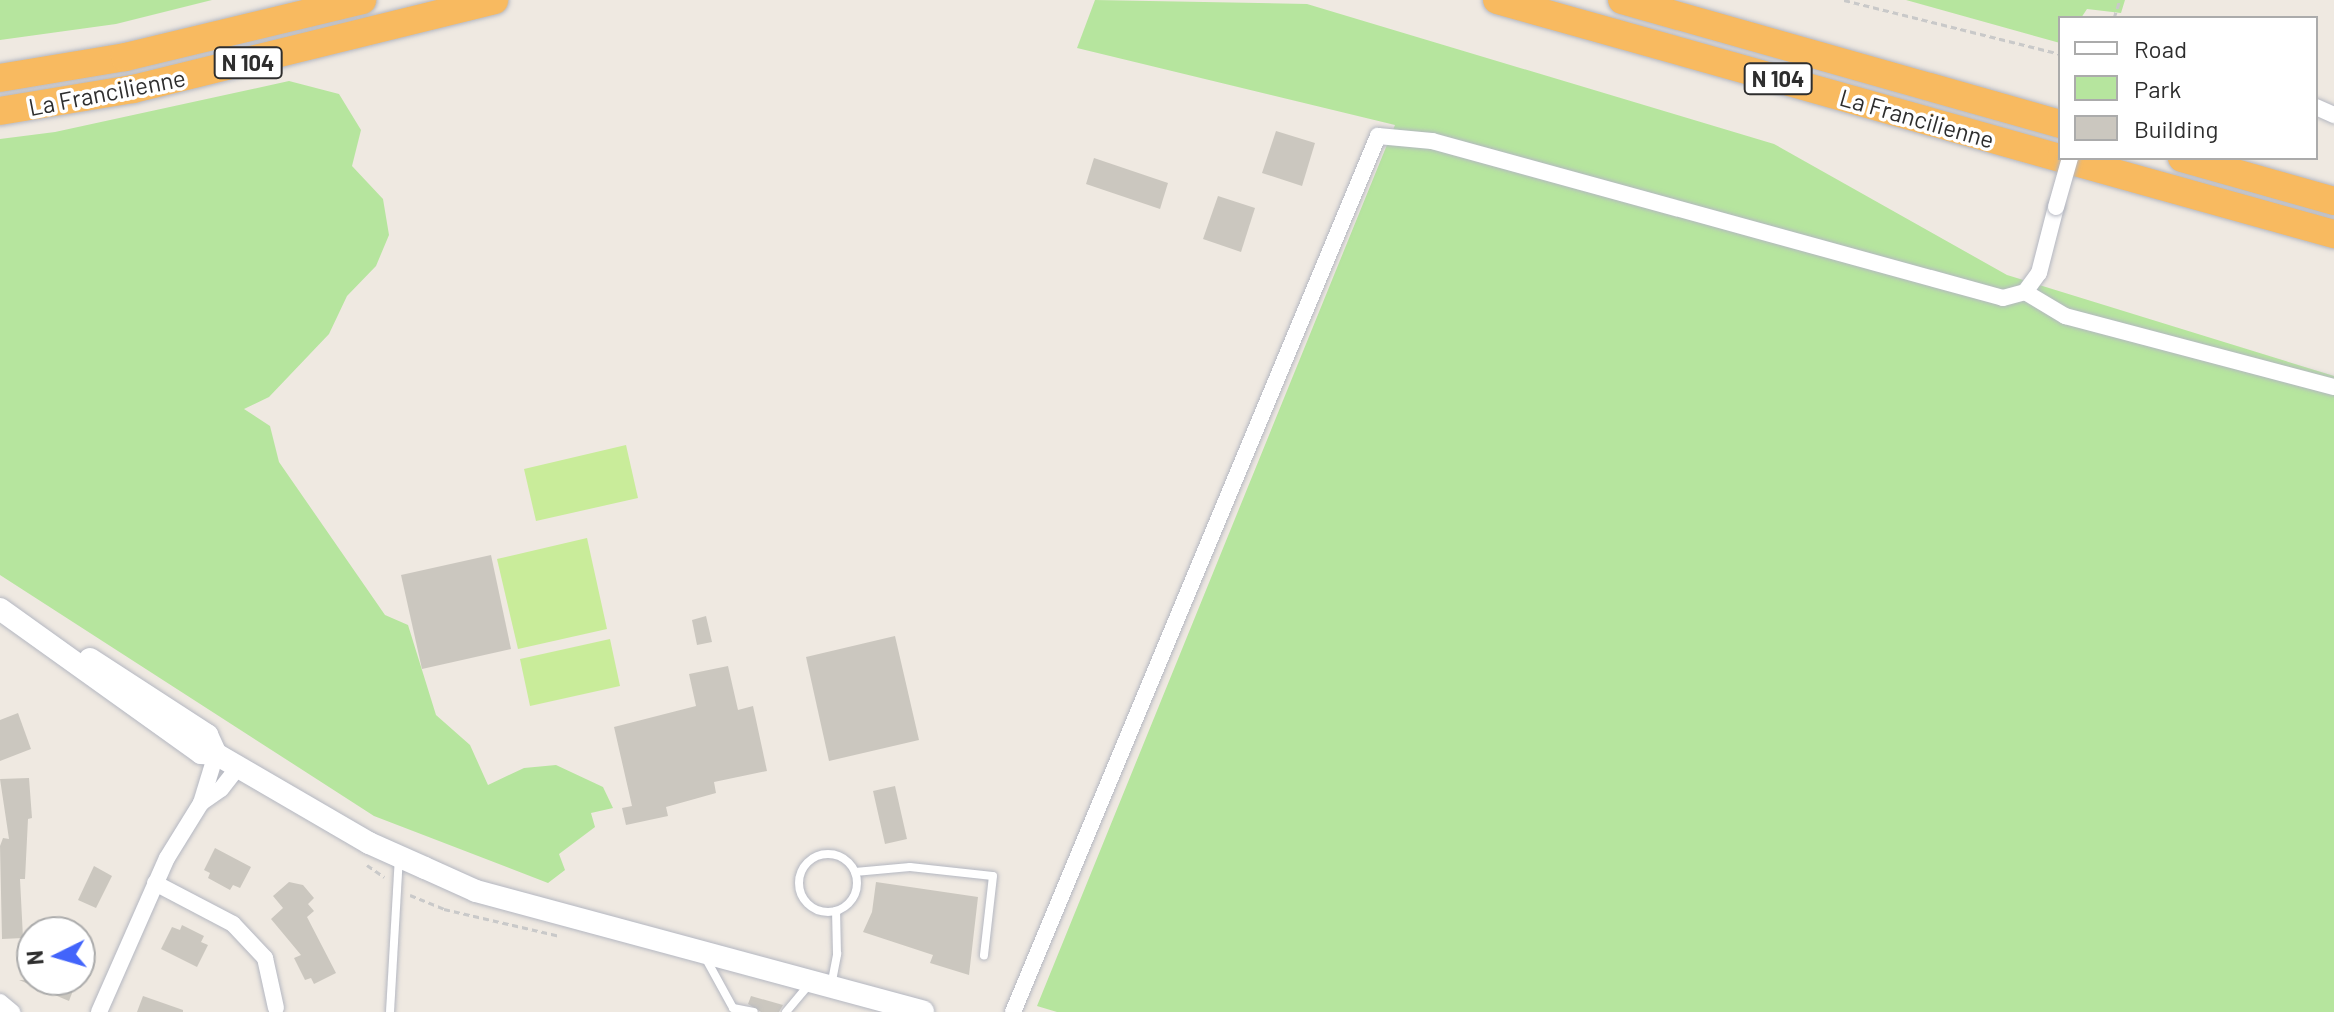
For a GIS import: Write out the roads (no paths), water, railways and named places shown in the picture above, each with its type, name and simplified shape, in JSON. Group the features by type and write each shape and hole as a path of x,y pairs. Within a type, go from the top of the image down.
{"highway":[{"name":"La Francilienne","path":"0,78 125,57 362,0"},
{"name":"La Francilienne","path":"0,111 133,89 494,0"},
{"name":"La Francilienne","path":"1497,0 2058,157"},
{"name":"La Francilienne","path":"1622,0 2058,123"},
{"name":"La Francilienne","path":"2067,160 2334,234"},
{"path":"2189,160 2334,201"}],"street":[{"path":"1013,1012 1378,136 1432,141 2003,298 2025,292 2039,273 2069,160"},
{"path":"2025,292 2065,316 2334,387"},
{"path":"0,609 59,649 70,663 201,753 216,754 399,857 476,891 923,1012"},
{"path":"201,803 203,780 216,754"},
{"path":"99,1012 155,883 201,803 239,766"},
{"path":"155,883 233,924 265,958 276,1008"},
{"path":"0,1002 12,1012"}],"lane":[{"path":"836,911 808,904 799,887 802,869 816,856 834,854 855,872 910,867 993,876 984,955"},
{"path":"390,1012 399,857"},
{"path":"836,911 851,900 855,872"},
{"path":"786,1012 821,984 837,954 836,911"},
{"path":"704,953 733,1008 754,1012"}]}
